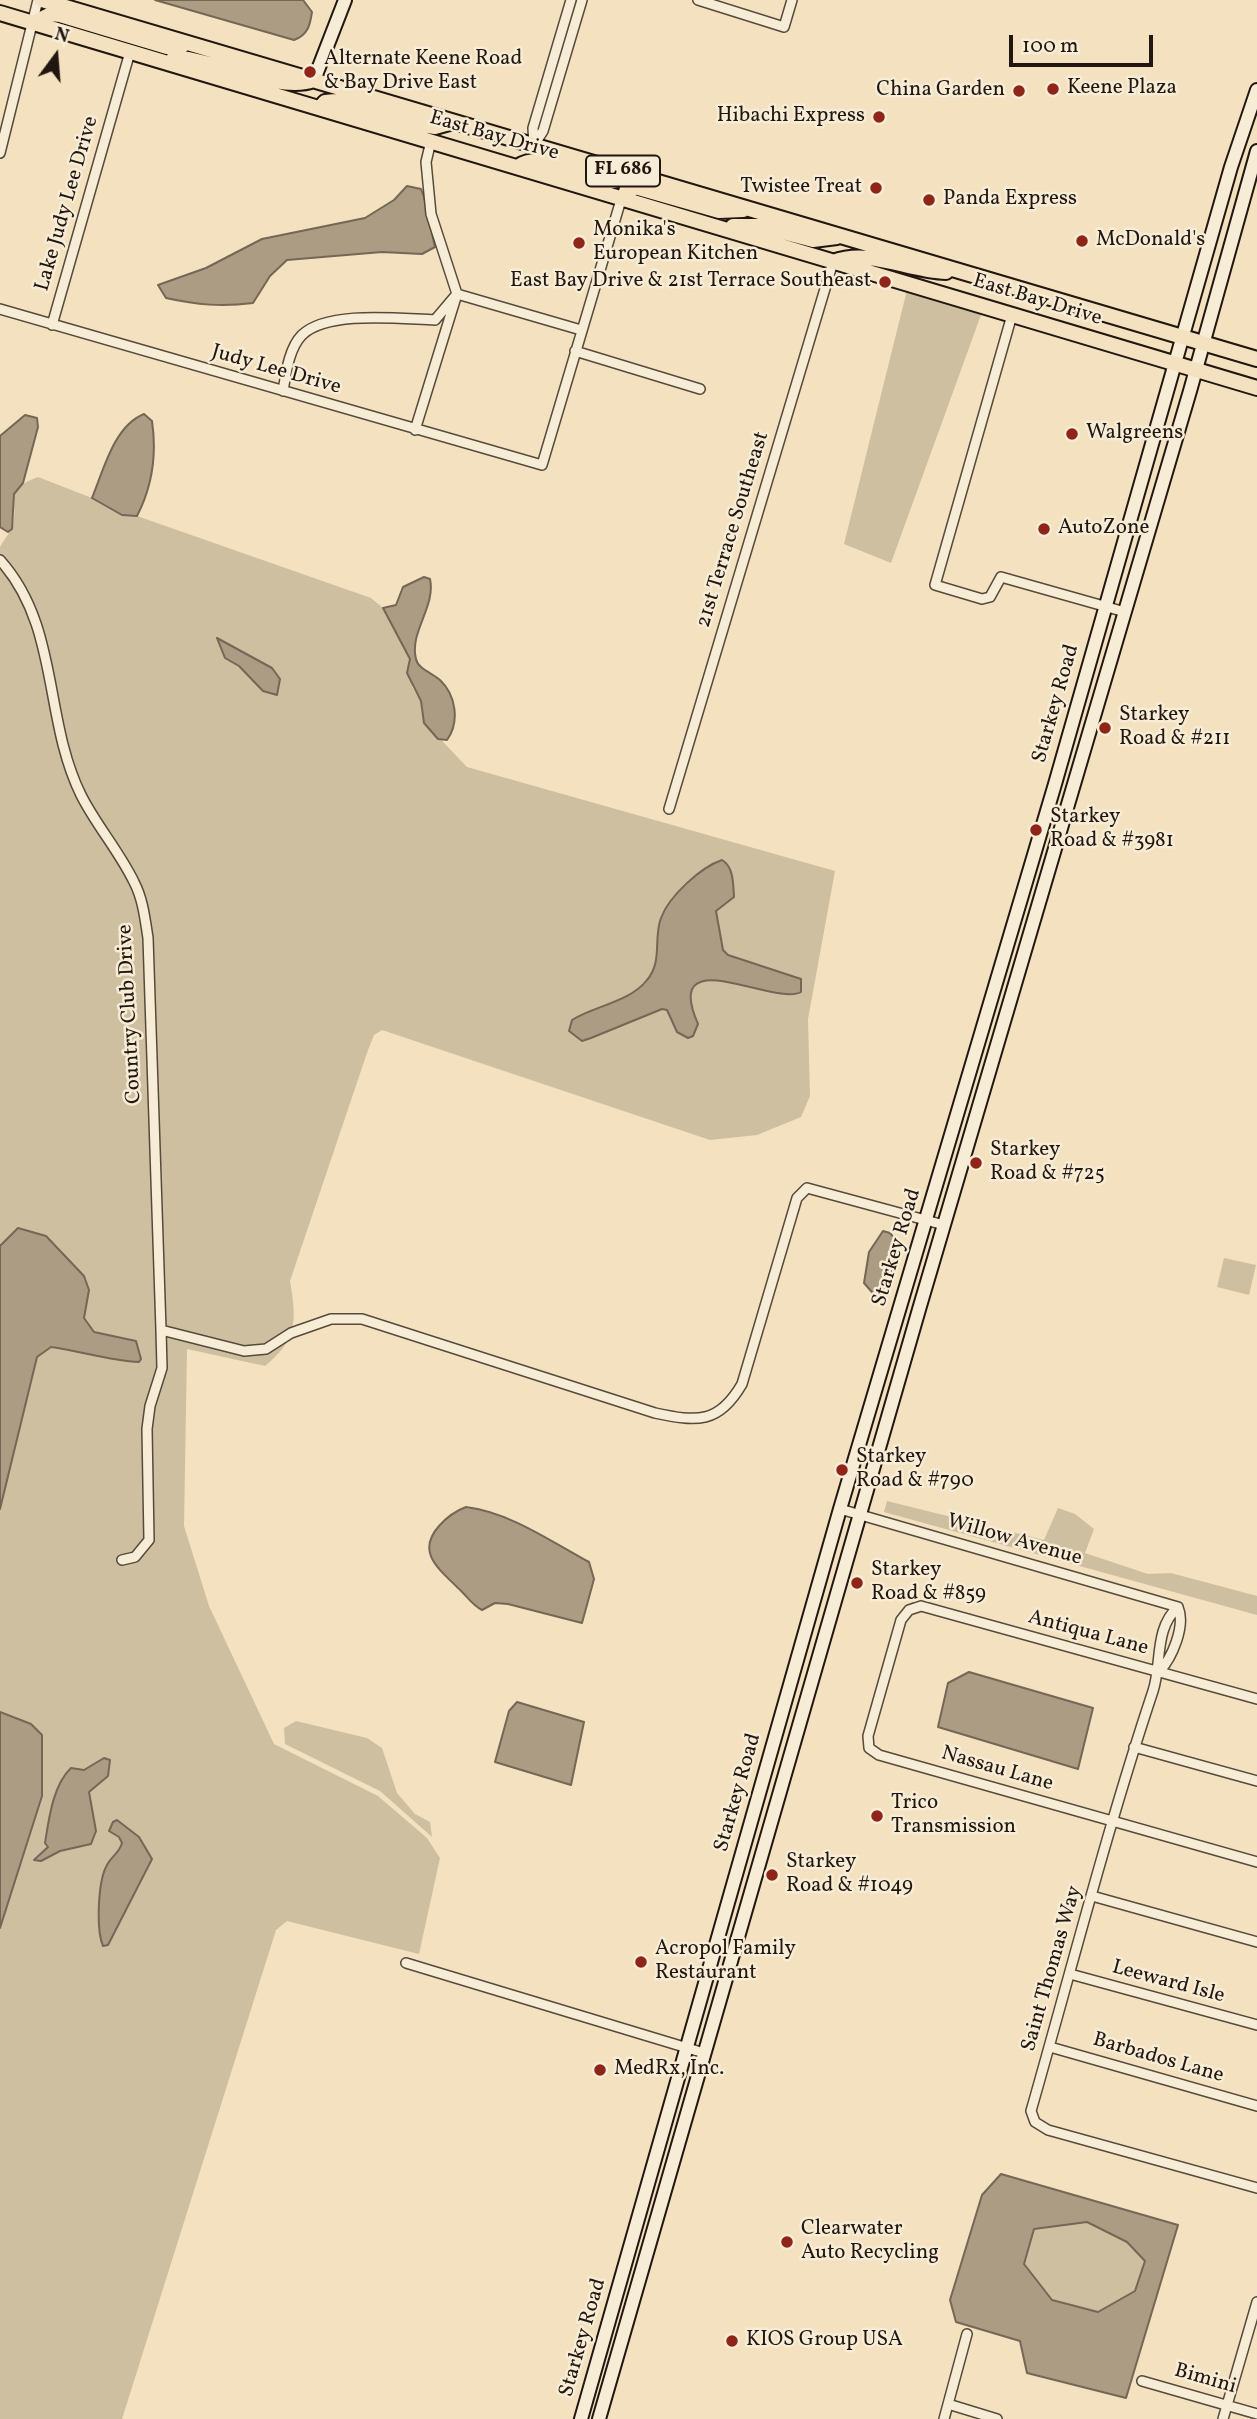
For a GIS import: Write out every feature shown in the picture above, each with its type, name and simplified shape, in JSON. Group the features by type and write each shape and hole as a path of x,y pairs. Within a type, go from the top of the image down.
{"main road":[{"name":"East Bay Drive","path":"40,0 1257,359"},
{"path":"159,60 174,57 204,61 289,85 314,80 345,0"},
{"name":"East Bay Drive","path":"0,13 1257,388"},
{"path":"33,23 51,14 60,15 167,47 189,43"},
{"name":"Starkey Road","path":"581,2419 840,1510 1231,167 1257,90"},
{"path":"320,108 325,102 336,101 422,125 435,127 454,121"},
{"name":"Starkey Road","path":"599,2419 859,1514 1196,370 1257,151"},
{"path":"518,166 524,162 542,162 608,181 629,173"},
{"path":"622,197 635,187 719,211 738,212 748,208"},
{"path":"718,226 760,226 813,240 842,236"},
{"path":"833,261 863,256 923,271 965,272"}],"street":[{"path":"0,153 40,0"},
{"path":"534,145 533,128 571,0"},
{"path":"534,145 543,131 582,0"},
{"path":"698,0 712,2 784,27 792,0"},
{"name":"Lake Judy Lee Drive","path":"51,325 130,52"},
{"path":"415,430 457,294 431,214 426,162 431,141"},
{"path":"629,173 575,351 700,389"},
{"name":"21st Terrace Southeast","path":"668,809 833,261"},
{"path":"457,294 581,330"},
{"path":"283,390 287,364 302,335 329,322 435,320 457,294"},
{"name":"Judy Lee Drive","path":"0,309 542,465 575,351"},
{"path":"1012,315 935,584 982,599 990,597 1001,577 1125,612"},
{"name":"Country Club Drive","path":"0,561 26,595 37,620 64,745 81,795 134,882 143,907 148,938 162,1368 150,1406 147,1429 149,1540 135,1557 122,1560"},
{"path":"161,1331 244,1352 266,1349 290,1334 331,1319 362,1319 655,1413 682,1419 707,1417 730,1406 742,1384 797,1198 807,1188 944,1225"},
{"name":"Willow Avenue","path":"840,1510 1178,1607"},
{"name":"Antiqua Lane","path":"909,1609 921,1606 1257,1699"},
{"name":"Saint Thomas Way","path":"1178,1607 1170,1614 1156,1657 1159,1672 1134,1747 1031,2111 1035,2122 1048,2130 1257,2188"},
{"name":"Nassau Lane","path":"909,1609 901,1620 868,1736 869,1748 879,1755 1257,1862"},
{"path":"1134,1747 1257,1781"},
{"path":"1092,1896 1257,1942"},
{"path":"406,1963 704,2053"},
{"name":"Leeward Isle","path":"1070,1974 1257,2025"},
{"name":"Barbados Lane","path":"1050,2047 1257,2106"},
{"path":"1223,2419 1257,2302"},
{"path":"944,2419 967,2334"},
{"name":"Bimini","path":"1142,2381 1257,2414"},
{"path":"948,2404 997,2419"}],"shaded area":[{"path":"155,0 303,0 312,12 308,29 294,40"},
{"path":"407,186 421,189 424,197 435,247 422,254 382,252 287,260 270,276 253,303 199,304 166,298 158,285 206,268 262,239 365,218 394,200"},
{"path":"907,290 982,312 891,563 844,544"},
{"path":"144,414 152,421 154,458 150,481 137,516 122,515 92,498 118,438 125,428"},
{"path":"25,415 37,418 38,427 23,483 14,494 12,529 8,532 0,527 0,436"},
{"path":"38,477 92,498 122,515 137,516 371,598 383,608 410,659 412,687 421,701 425,723 467,767 835,871 808,1019 810,1096 801,1117 757,1135 710,1140 382,1030 374,1035 368,1050 290,1281 294,1319 289,1338 276,1357 265,1366 187,1349 184,1526 209,1606 274,1744 378,1796 427,1838 440,1858 419,1954 287,1921 276,1930 122,2419 0,2419 0,547 12,527 16,492"},
{"path":"424,577 430,579 431,589 416,639 416,659 422,668 440,680 450,693 455,717 447,740 438,739 424,723 421,701 407,673 410,659 383,608 396,605 403,587"},
{"path":"217,638 272,668 280,679 277,695 263,691 239,666 225,658"},
{"path":"722,860 731,871 734,897 716,911 723,950 728,955 801,979 801,992 788,994 707,980 695,985 691,999 698,1024 693,1036 688,1038 677,1032 667,1010 662,1009 582,1041 569,1031 572,1020 622,999 647,980 655,965 659,926 665,909 687,883"},
{"path":"18,1228 46,1236 84,1276 89,1290 84,1318 94,1332 136,1341 141,1359 139,1362 117,1360 51,1347 37,1357 0,1509 0,1246"},
{"path":"883,1231 890,1233 899,1244 884,1301 878,1299 864,1283 869,1252"},
{"path":"1224,1258 1256,1265 1249,1295 1217,1287"},
{"path":"887,1501 1044,1540 1058,1508 1075,1514 1094,1529 1085,1553 1148,1574 1171,1573 1257,1596 1257,1615 884,1512"},
{"path":"466,1507 514,1521 589,1562 594,1579 582,1623 508,1604 495,1603 482,1610 472,1603 437,1566 432,1559 429,1544 439,1526 458,1510"},
{"path":"969,1672 1093,1708 1078,1769 938,1727 948,1683"},
{"path":"517,1702 584,1722 571,1785 495,1762 509,1711"},
{"path":"0,1712 31,1724 42,1735 42,1796 0,1928"},
{"path":"296,1721 367,1738 382,1748 397,1793 415,1814 430,1822 432,1837 380,1791 285,1744 284,1728"},
{"path":"104,1758 110,1760 108,1776 89,1792 96,1831 91,1844 60,1851 41,1861 34,1860 48,1847 45,1843 50,1813 65,1775 71,1768 84,1770"},
{"path":"117,1820 139,1837 152,1859 108,1945 103,1946 99,1929 100,1895 103,1874 122,1843 119,1837 109,1831"},
{"path":"1001,2174 1178,2225 1126,2398 1027,2373 1020,2341 956,2322 950,2300 982,2195","holes":["1087,2222 1127,2242 1145,2261 1135,2291 1098,2312 1052,2300 1024,2264 1034,2229"]},
{"path":"1087,2222 1127,2242 1145,2261 1135,2291 1098,2312 1052,2300 1024,2264 1034,2229"}],"place":[{"name":"Alternate Keene Road & Bay Drive East","path":"310,72"},
{"name":"Keene Plaza","path":"1053,89"},
{"name":"China Garden","path":"1019,91"},
{"name":"Hibachi Express","path":"879,117"},
{"name":"Twistee Treat","path":"876,188"},
{"name":"Panda Express","path":"929,200"},
{"name":"McDonald's","path":"1082,241"},
{"name":"Monika's European Kitchen","path":"579,243"},
{"name":"East Bay Drive & 21st Terrace Southeast","path":"885,282"},
{"name":"Walgreens","path":"1072,434"},
{"name":"AutoZone","path":"1044,529"},
{"name":"Starkey Road & #211","path":"1105,728"},
{"name":"Starkey Road & #3981","path":"1036,830"},
{"name":"Starkey Road & #725","path":"976,1163"},
{"name":"Starkey Road & #790","path":"842,1470"},
{"name":"Starkey Road & #859","path":"857,1583"},
{"name":"Trico Transmission","path":"877,1816"},
{"name":"Starkey Road & #1049","path":"772,1875"},
{"name":"Acropol Family Restaurant","path":"641,1962"},
{"name":"MedRx, Inc.","path":"600,2070"},
{"name":"Clearwater Auto Recycling","path":"787,2242"},
{"name":"KIOS Group USA","path":"732,2341"}]}
